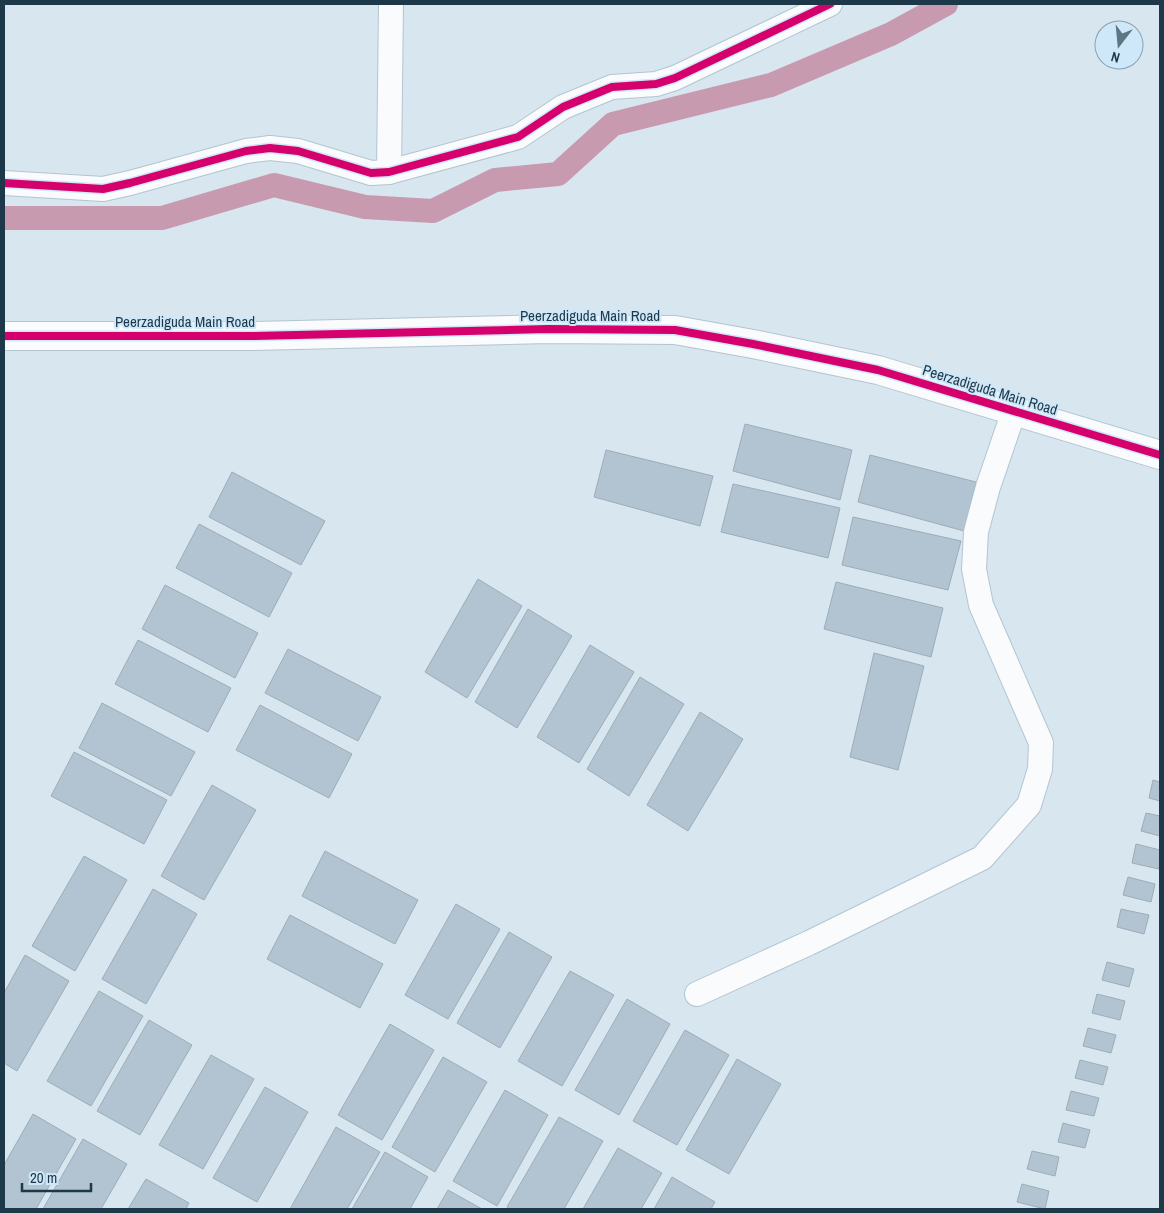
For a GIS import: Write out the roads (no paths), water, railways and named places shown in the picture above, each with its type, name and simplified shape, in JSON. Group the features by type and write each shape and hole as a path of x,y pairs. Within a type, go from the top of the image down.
{"street":[{"path":"389,172 391,4"},
{"path":"4,183 103,188 130,183 246,151 270,148 298,151 370,173 389,172 518,137 563,107 612,87 656,84 675,78 830,4"},
{"name":"Peerzadiguda Main Road","path":"4,336 294,335 548,329 675,330 878,370 1160,455"},
{"path":"697,994 809,943 982,858 1028,805 1040,769 1041,743 981,605 974,569 976,532 988,487 1014,411"}],"waterway":[{"path":"4,218 162,218 274,185 365,207 433,211 495,180 558,174 613,124 771,85 891,34 946,4"}]}
